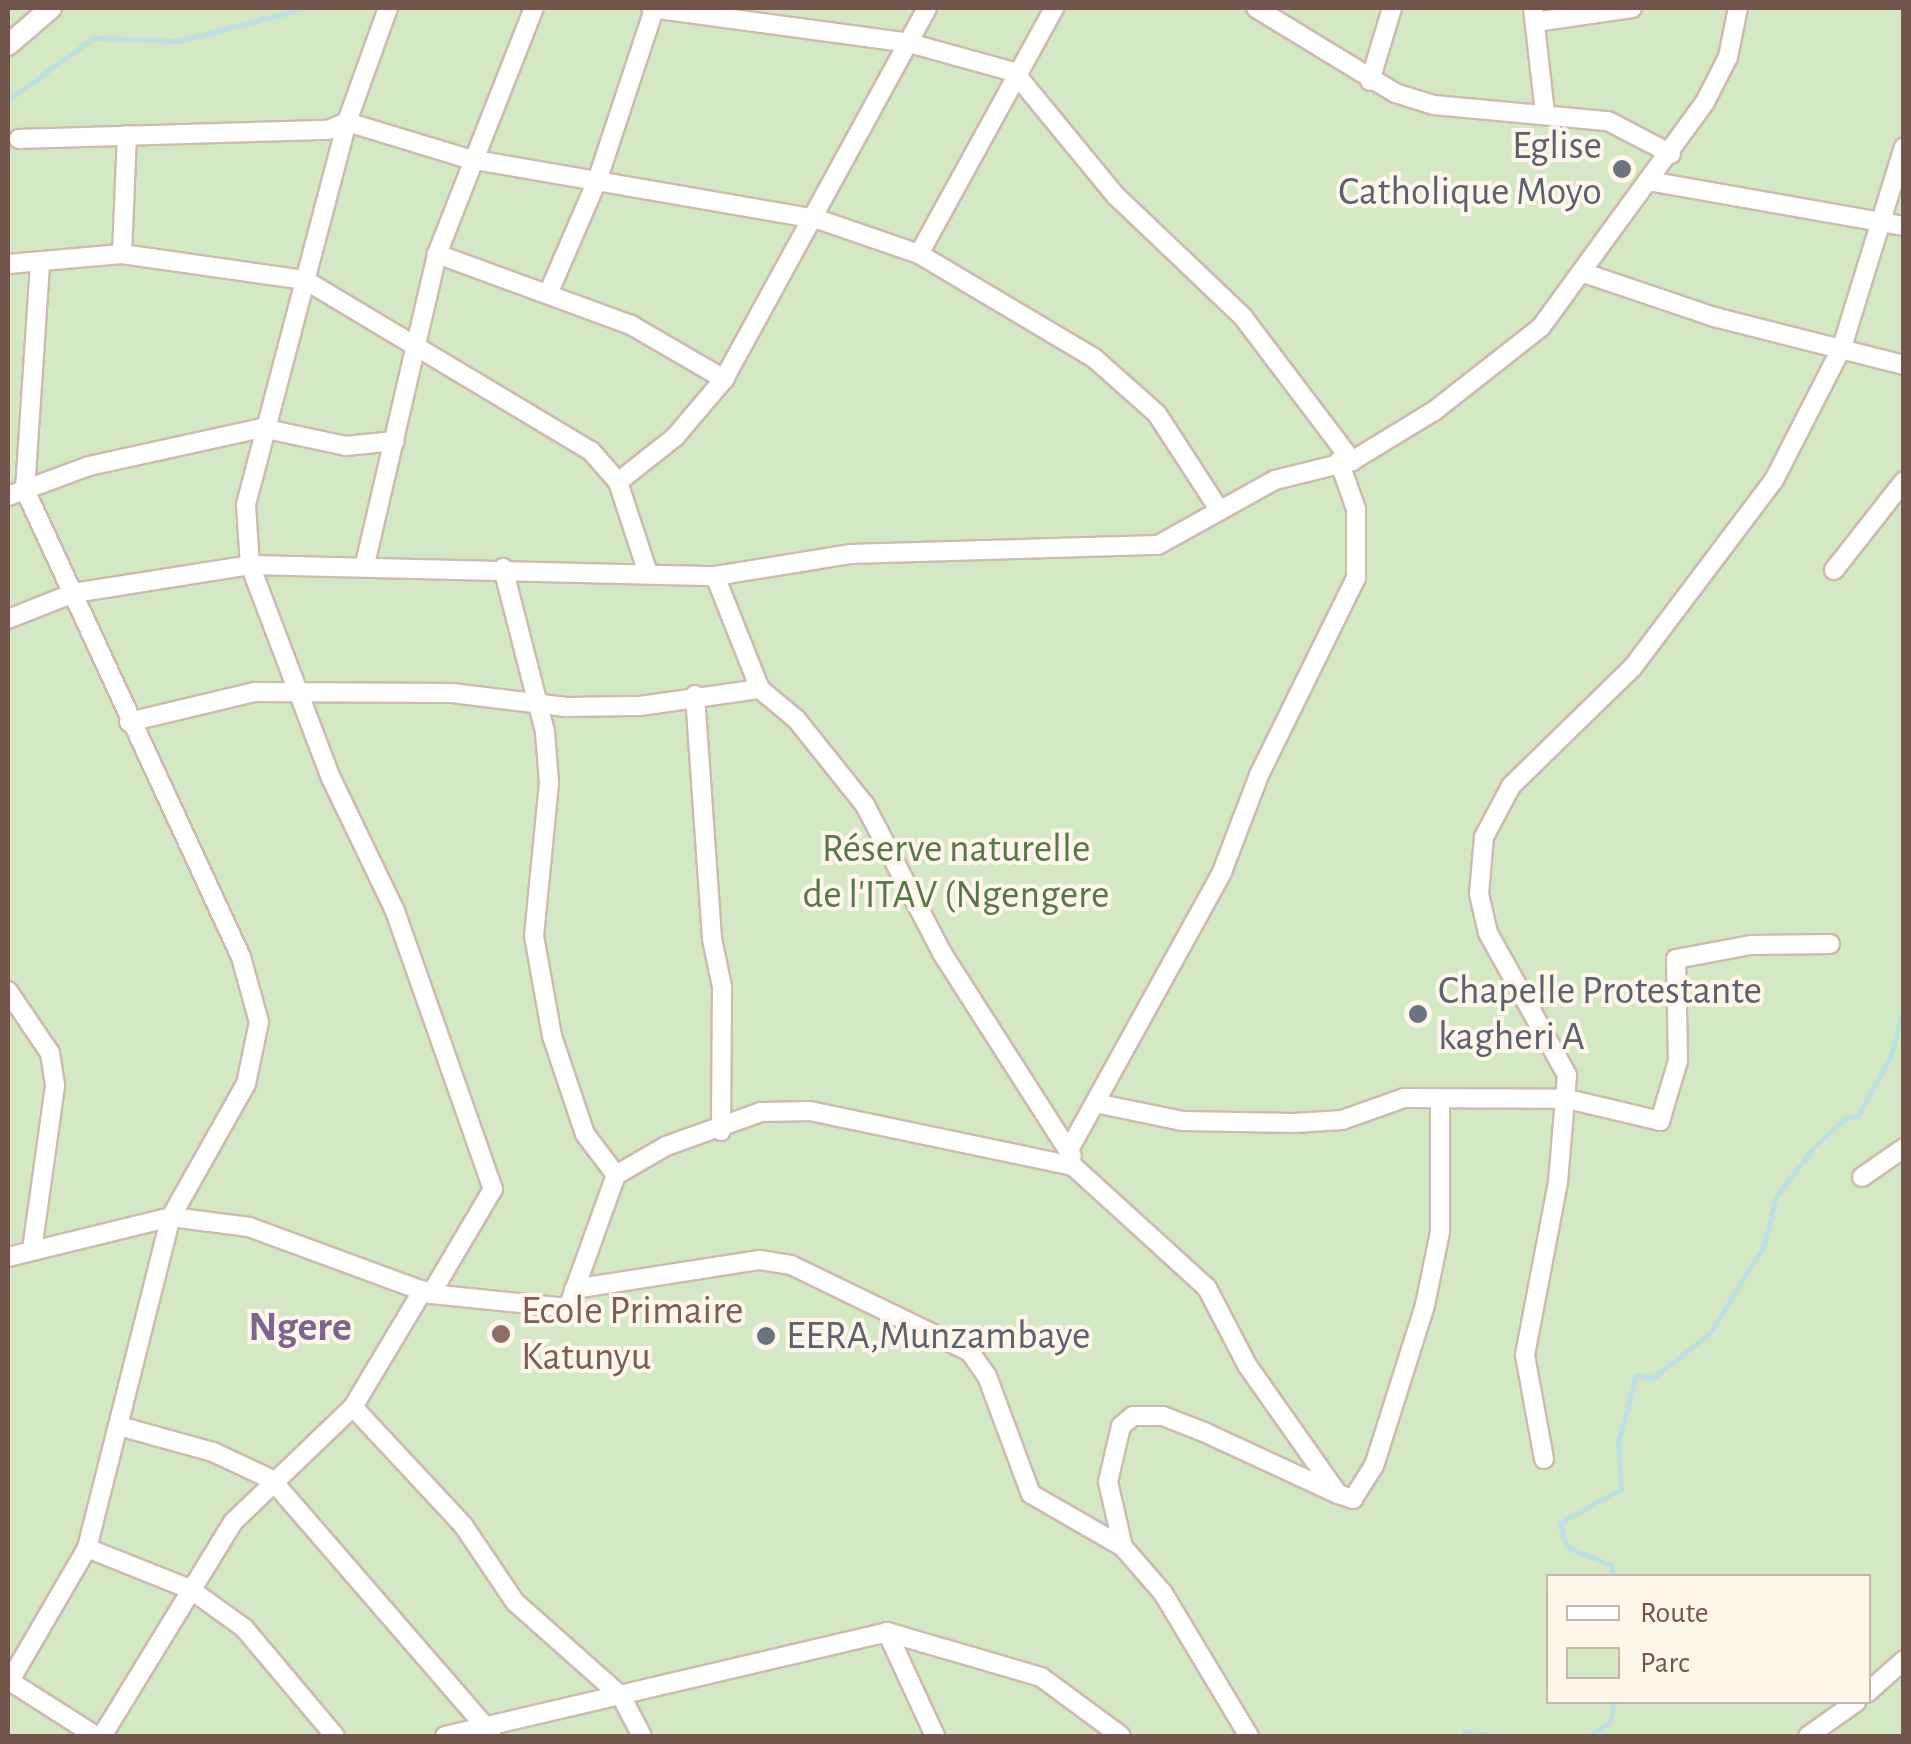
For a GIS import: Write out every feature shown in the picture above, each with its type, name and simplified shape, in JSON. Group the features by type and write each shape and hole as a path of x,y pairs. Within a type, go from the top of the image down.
{"street":[{"path":"8,45 51,8"},
{"path":"40,265 16,493 74,594 129,722 241,956 259,1022 246,1084 170,1217 87,1548 8,1682 99,1736 190,1589 270,1480 353,1407 494,1189 395,911 296,692 250,566 246,505 262,428 348,122 388,8"},
{"path":"365,564 420,350 437,254 469,159 534,8"},
{"path":"618,482 674,436 724,379 817,219 927,8"},
{"path":"919,254 1014,72 1054,8"},
{"path":"1256,8 1370,82 1434,105 1608,121 1672,154"},
{"path":"1370,82 1392,8"},
{"path":"1545,114 1534,15 1632,8"},
{"path":"8,619 74,594 250,566 365,564 647,570 715,576 851,554 1158,545 1218,508 1345,461 1508,358 1586,274 1648,181 1672,154 1728,57 1738,8"},
{"path":"548,294 596,181 652,9 770,15 909,43 1014,72 1116,196 1243,317 1345,461 1356,509 1356,578 1259,775 1222,872 1071,1146"},
{"path":"19,139 328,130 348,122 469,159 817,219 919,254 1123,381 1157,414 1218,508"},
{"path":"122,254 127,134"},
{"path":"1544,1459 1525,1355 1568,1099 1558,1050 1488,933 1478,894 1484,837 1510,786 1634,667 1748,522 1842,347 1904,147"},
{"path":"1648,181 1882,226 1904,226"},
{"path":"8,264 40,265 122,254 305,280 420,350 535,413 591,451 618,482 647,570"},
{"path":"437,254 631,325 724,379"},
{"path":"1586,274 1714,317 1904,364"},
{"path":"16,493 89,466 262,428 346,446 395,441"},
{"path":"1834,570 1904,482"},
{"path":"503,568 538,700 548,783 534,936 552,1036 579,1118 616,1175"},
{"path":"715,576 760,690 796,720 864,805 942,953 1071,1146 1073,1166"},
{"path":"129,722 208,700 296,692 640,706 695,695 760,690"},
{"path":"695,695 712,938 722,988 721,1131"},
{"path":"1095,1103 1183,1121 1295,1123 1342,1120 1404,1098 1568,1099 1660,1120 1678,1061 1676,958 1751,945 1830,944"},
{"path":"8,991 50,1052 55,1086 32,1250"},
{"path":"1124,1548 1108,1482 1121,1426 1133,1416 1163,1416 1353,1499 1374,1466 1425,1305 1440,1232 1440,1099"},
{"path":"8,1257 170,1217 264,1231 427,1292 568,1308 616,1175 666,1146 721,1131 761,1112 810,1110 1073,1166 1208,1288 1247,1365 1338,1494"},
{"path":"1862,1178 1904,1148"},
{"path":"574,1290 712,1264 791,1265 970,1352 988,1376 1031,1494 1124,1548 1163,1593 1248,1736"},
{"path":"353,1407 464,1525 515,1602 622,1696 642,1736"},
{"path":"119,1426 213,1452 270,1480 491,1733"},
{"path":"87,1548 190,1589 244,1628 335,1736"},
{"path":"887,1632 935,1736"},
{"path":"445,1736 491,1733 622,1696 887,1632 1041,1677 1121,1736"},
{"path":"1871,1689 1904,1660"},
{"path":"1808,1736 1853,1704"}],"green space":[{"name":"Réserve naturelle de l'ITAV (Ngengere","path":"8,8 1903,8 1903,1736 8,1736"}],"waterway":[{"path":"8,100 93,38 179,41 305,8"},
{"path":"1613,1574 1611,1565 1567,1547 1559,1523 1621,1489 1618,1443 1636,1375 1653,1378 1710,1333 1764,1245 1776,1197 1813,1148 1845,1118 1858,1116 1891,1055 1904,1006"},
{"path":"1588,1736 1610,1722 1614,1704"},
{"path":"1464,1731 1492,1736"}],"place":[{"name":"Eglise Catholique Moyo","path":"1622,169"},
{"name":"Chapelle Protestante kagheri A","path":"1418,1014"},
{"name":"Ecole Primaire Katunyu","path":"501,1334"},
{"name":"EERA,Munzambaye","path":"766,1336"}],"district":[{"name":"Ngere","path":"300,1327"}]}
